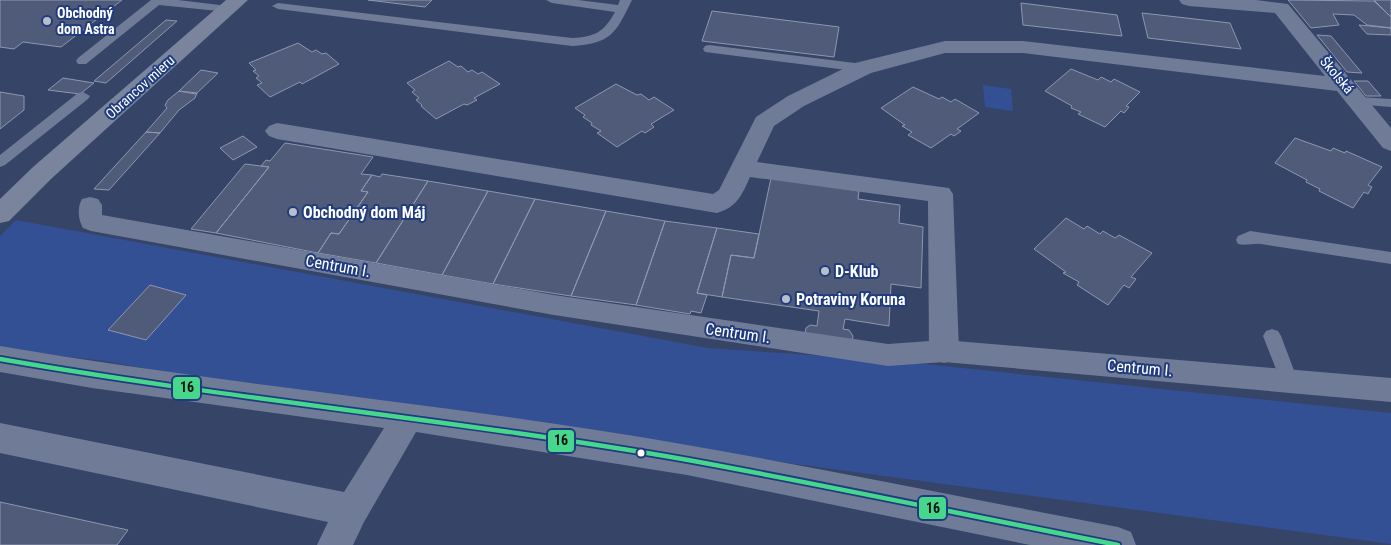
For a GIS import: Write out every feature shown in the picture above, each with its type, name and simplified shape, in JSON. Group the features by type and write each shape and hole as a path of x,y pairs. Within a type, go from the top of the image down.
{"main road":[{"name":"Obrancov mieru","path":"0,214 42,173 233,5"},
{"name":"Obrancov mieru","path":"0,203 42,173"}],"street":[{"name":"Školská","path":"1188,0 1278,4 1391,143"},
{"path":"277,131 718,204 729,196 764,122 796,101 863,68 911,54 945,47 988,45 1023,47 1352,93"},
{"path":"743,168 940,194 944,351"},
{"name":"Centrum I.","path":"91,214 554,305 888,355 944,351 1391,390"},
{"path":"0,359 92,375 408,417 687,460 1118,545"},
{"path":"0,379 92,375"},
{"path":"335,545 352,510 408,417"},
{"path":"0,438 352,510"}],"lane":[{"path":"278,6 572,42 594,42 608,34 624,4 552,0"},
{"path":"82,61 157,1 233,5"},
{"path":"710,50 863,68"},
{"path":"1352,93 1391,103"},
{"path":"0,162 83,96"},
{"path":"1244,240 1255,238 1391,258"},
{"path":"1322,248 1329,264"},
{"path":"1272,336 1289,381"}],"shaded area":[{"path":"983,85 1011,89 1013,111 985,107"},
{"path":"16,220 708,348 886,360 1391,413 1391,544 750,458 408,417 105,361 0,349 0,236"}],"building":[{"name":"Obchodný dom Astra","path":"0,0 122,0 61,47 23,42 14,49 0,47"},
{"path":"368,0 432,0 425,7"},
{"path":"1288,0 1374,1 1391,17 1391,28 1367,25 1354,15 1333,14 1339,25 1311,28"},
{"path":"1374,0 1391,0 1391,17"},
{"path":"1021,3 1117,15 1122,36 1023,25"},
{"path":"712,11 839,27 834,57 702,41"},
{"path":"1142,13 1230,23 1241,49 1148,38"},
{"path":"166,20 177,21 106,83 94,81"},
{"path":"1359,25 1391,28 1391,35 1367,34"},
{"path":"1317,35 1331,36 1362,73 1347,72"},
{"path":"298,43 312,52 316,50 322,54 326,53 339,64 302,84 300,82 270,97 257,85 262,83 256,78 259,76 253,71 256,70 249,63"},
{"path":"449,61 458,67 461,66 468,72 472,70 478,74 482,72 500,84 474,98 477,100 467,105 464,104 436,119 416,100 419,98 412,92 415,90 407,83"},
{"path":"1071,69 1098,80 1101,77 1111,82 1114,79 1140,92 1126,106 1129,107 1124,113 1121,111 1105,127 1078,114 1081,112 1071,108 1072,106 1045,91"},
{"path":"201,70 218,73 196,94 179,91"},
{"path":"63,78 94,83 80,94 48,90"},
{"path":"1354,81 1368,81 1381,96 1366,96"},
{"path":"616,84 637,95 641,94 649,100 654,97 674,110 651,124 654,127 645,133 642,131 617,147 597,133 601,131 591,125 592,123 583,117 585,115 575,108"},
{"path":"913,87 939,99 942,97 951,102 955,99 979,113 957,129 961,131 954,136 951,134 931,148 908,135 912,132 881,108"},
{"path":"179,91 197,93 195,98 179,110 160,133 146,132 167,108 165,105 168,100"},
{"path":"0,92 24,96 24,110 0,129"},
{"path":"146,132 160,133 109,190 94,189"},
{"path":"243,136 257,147 233,160 220,148"},
{"path":"1295,138 1331,151 1333,148 1345,153 1346,151 1382,167 1368,185 1372,187 1368,194 1364,192 1353,208 1319,191 1320,189 1306,182 1307,180 1275,163"},
{"name":"Obchodný dom Máj","path":"285,143 373,157 361,174 372,175 361,191 368,192 339,234 331,233 318,253 216,233 269,167 261,166 266,160 270,161"},
{"path":"245,164 269,167 216,233 191,229"},
{"path":"382,174 428,181 376,263 318,253 331,233 339,234 368,192 361,191 372,175 380,177"},
{"name":"D-Klub","path":"771,178 859,191 858,199 900,205 899,223 923,227 921,288 891,284 889,326 845,319 843,329 849,330 853,336 852,342 805,334 806,328 810,325 817,326 819,311 722,297 731,255 754,258"},
{"path":"428,181 488,191 442,275 376,263"},
{"path":"488,191 535,199 493,284 442,275"},
{"path":"535,199 606,211 571,296 493,284"},
{"path":"606,211 665,221 636,305 571,296"},
{"path":"1066,218 1084,229 1087,226 1100,234 1103,231 1115,238 1119,235 1152,253 1131,277 1136,279 1129,288 1124,285 1108,305 1077,285 1079,282 1063,273 1066,272 1034,249"},
{"path":"665,221 717,228 697,293 707,295 701,313 691,311 690,314 636,305"},
{"path":"717,228 759,234 754,258 731,255 722,297 697,293"},
{"path":"150,285 186,295 146,340 108,330"},
{"path":"0,502 128,530 117,545 0,545"}],"transit line":[{"name":"16","path":"0,359 92,375 408,417 687,460 1118,545"}],"place":[{"name":"Obchodný dom Astra","path":"47,21"},
{"name":"Obchodný dom Máj","path":"293,212"},
{"name":"D-Klub","path":"825,271"},
{"name":"Potraviny Koruna","path":"786,299"}]}
